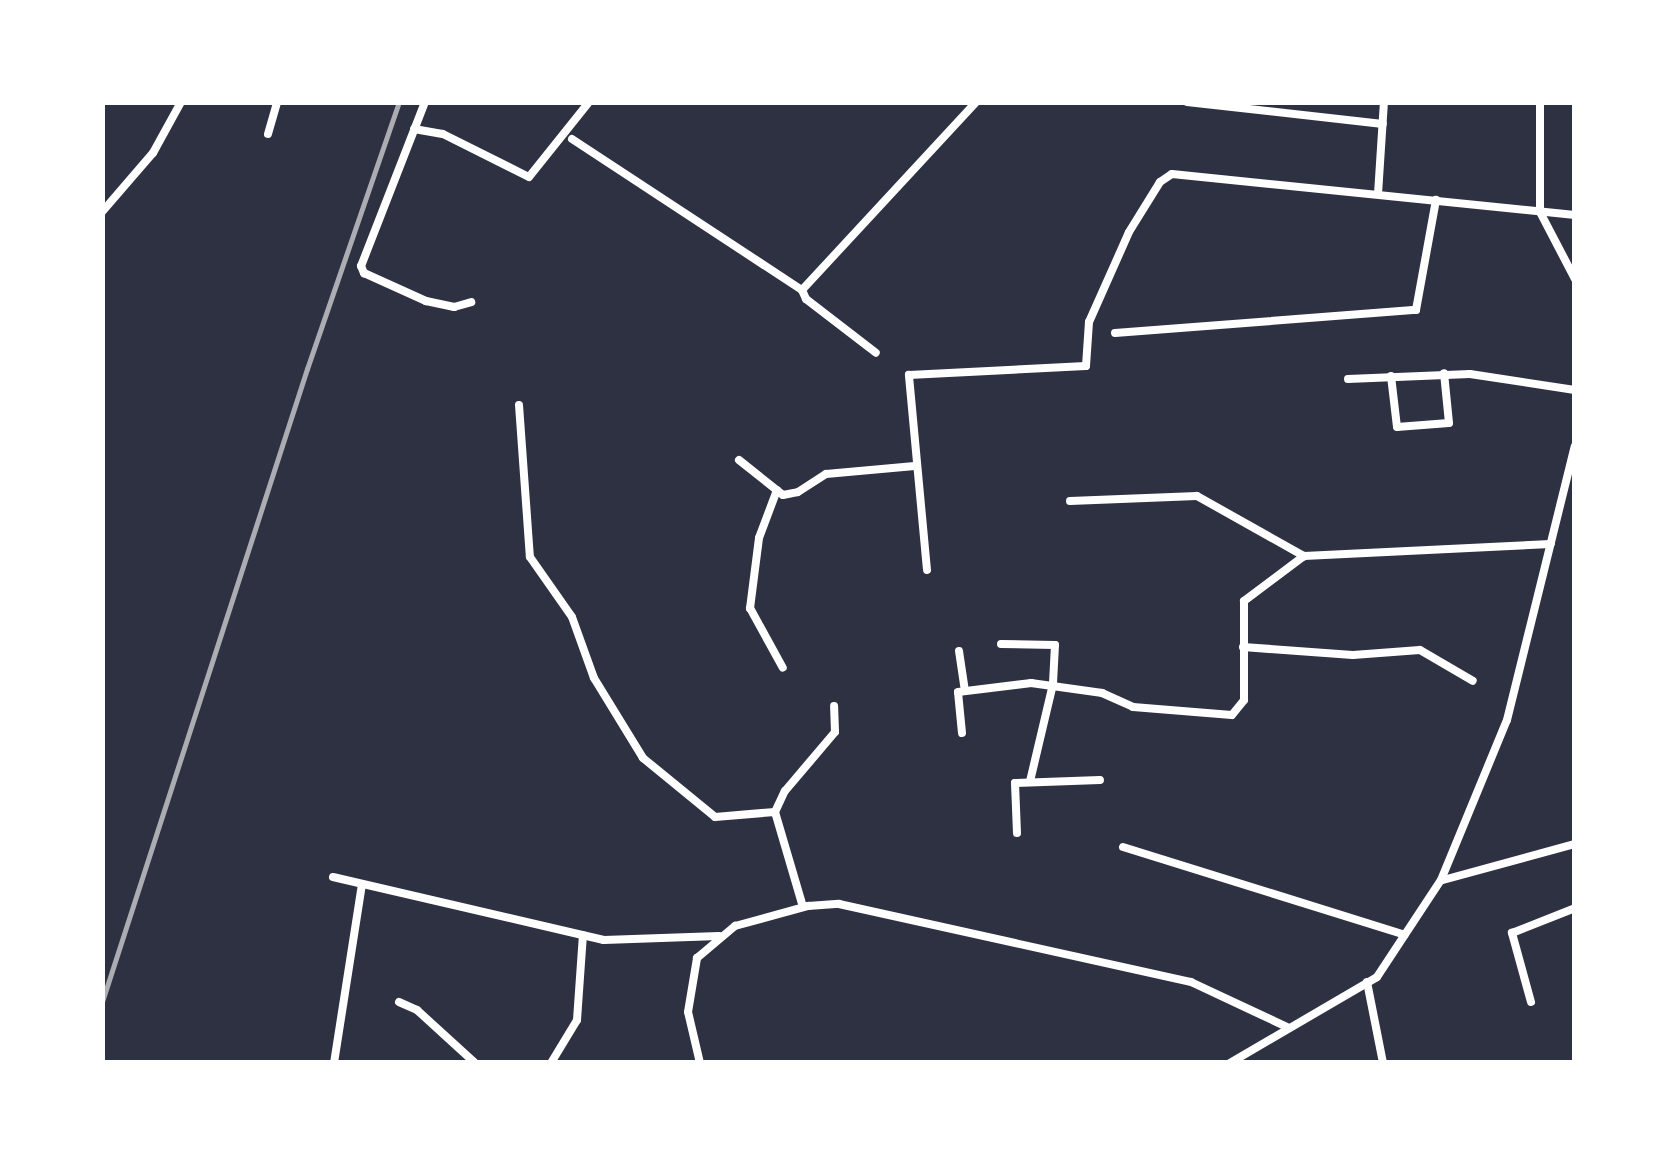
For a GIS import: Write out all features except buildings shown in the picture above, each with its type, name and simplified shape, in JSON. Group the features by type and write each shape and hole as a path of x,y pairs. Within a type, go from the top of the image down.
{"street":[{"path":"102,212 153,153 182,102"},
{"path":"268,134 277,102"},
{"path":"425,102 361,266 364,272 434,304 471,302"},
{"path":"414,130 443,134 529,177 589,102"},
{"path":"802,290 976,102"},
{"path":"1187,102 1382,124"},
{"path":"1378,194 1384,102"},
{"path":"1540,102 1540,212 1575,279"},
{"path":"572,139 802,290 806,299 876,353"},
{"path":"927,570 909,375 1086,365 1089,322 1160,182 1186,172 1575,215"},
{"path":"1115,333 1416,310 1436,200"},
{"path":"1391,376 1396,427 1449,422 1444,373"},
{"path":"1348,379 1444,373 1575,390"},
{"path":"518,405 530,557 572,617 595,678 643,758 715,818 775,812"},
{"path":"1230,1063 1367,982 1441,880 1507,720 1575,446"},
{"path":"739,460 777,490 798,492 826,474 915,466"},
{"path":"777,490 759,538 750,608 783,668"},
{"path":"1070,501 1197,496 1304,556 1551,544"},
{"path":"962,733 958,692 965,691 1053,684 1102,692 1133,707 1225,717 1238,711 1244,700 1244,601 1304,556"},
{"path":"1001,644 1055,644 1053,684 1030,781"},
{"path":"1243,647 1353,655 1420,650 1473,680"},
{"path":"959,651 965,691"},
{"path":"803,907 775,812 785,791 835,732 834,706"},
{"path":"1017,833 1015,784 1100,780"},
{"path":"1123,847 1405,935"},
{"path":"1441,880 1574,847"},
{"path":"333,877 604,940 718,936 803,907 839,904 1191,982 1289,1028"},
{"path":"334,1063 362,884"},
{"path":"1531,1002 1512,933 1575,908"},
{"path":"550,1063 577,1020 583,935"},
{"path":"700,1063 688,1012 692,970 718,936"},
{"path":"1367,982 1383,1063"},
{"path":"399,1002 417,1010 475,1063"}],"railway":[{"path":"102,1002 307,369 399,102"}]}
